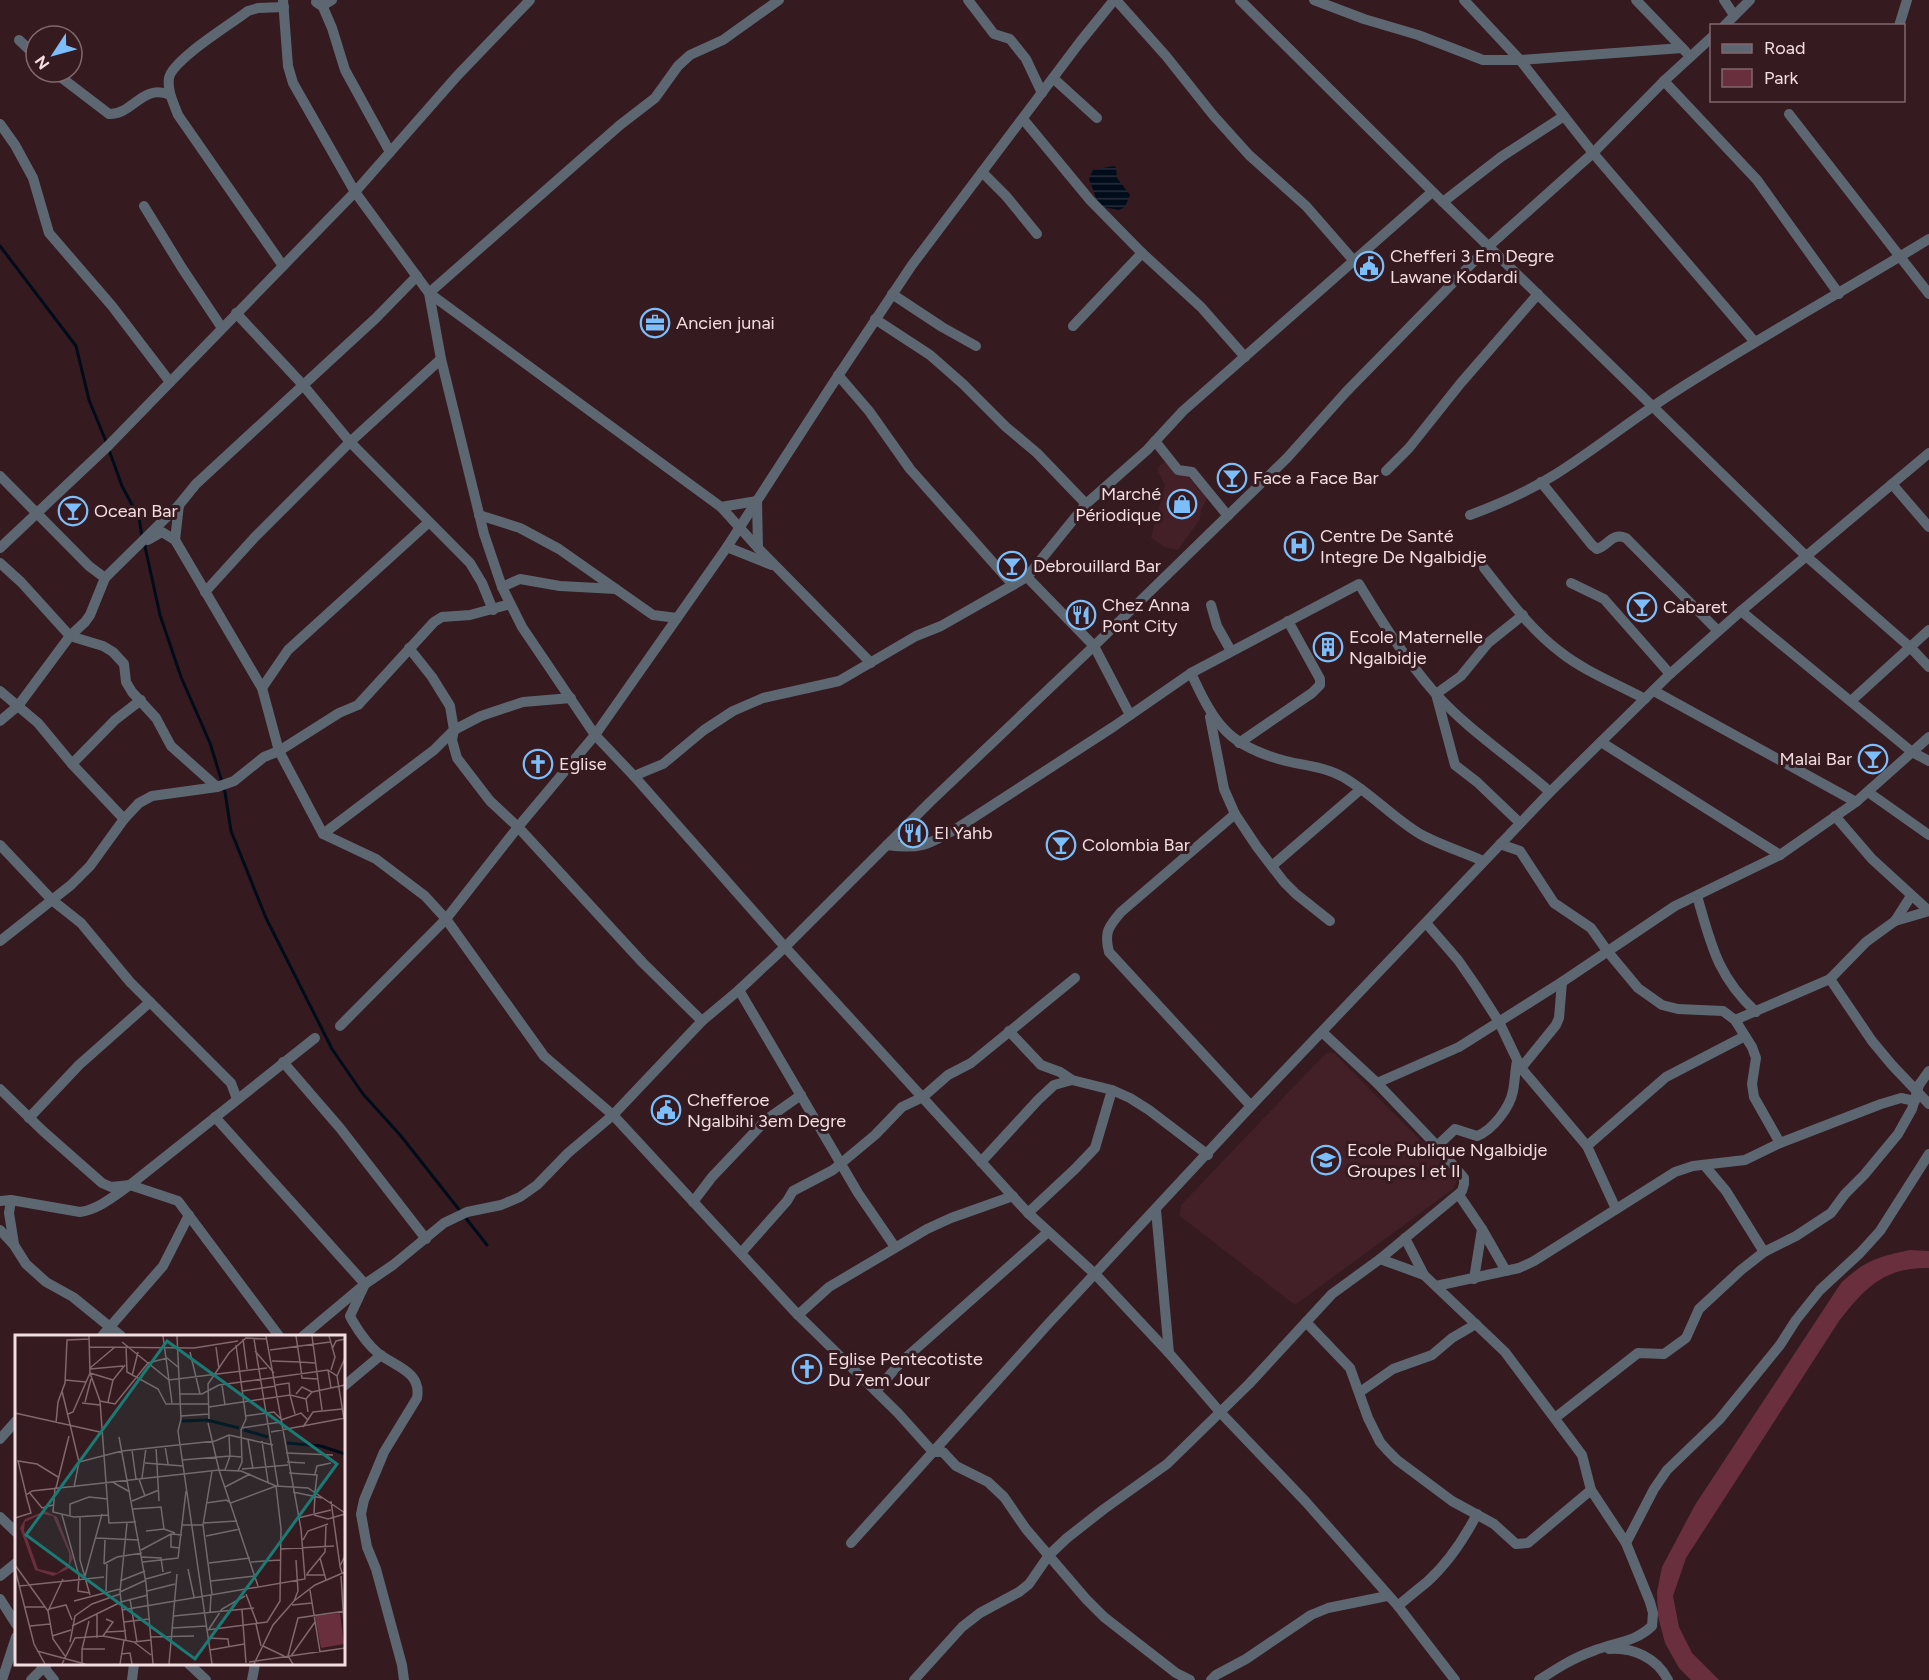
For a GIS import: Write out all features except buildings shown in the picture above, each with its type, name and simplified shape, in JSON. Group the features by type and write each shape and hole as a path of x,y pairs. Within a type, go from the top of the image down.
{"street":[{"path":"0,548 108,446 355,192 457,76 530,0"},
{"path":"429,293 620,125 655,98 678,66 690,55 723,40 778,0"},
{"path":"968,0 994,34 1010,39 1026,59 1042,93"},
{"path":"340,1026 446,919 595,735 727,547 912,265 1115,0 1166,56 1227,131 1249,155 1306,206 1354,261"},
{"path":"1240,0 1652,407 1806,556 1911,648 1929,667"},
{"path":"1314,0 1364,19 1418,35 1483,60 1520,60 1682,48"},
{"path":"1464,0 1520,60 1593,153 1754,341"},
{"path":"1636,0 1691,57"},
{"path":"1724,0 1734,15"},
{"path":"1726,24 1750,0"},
{"path":"1900,24 1907,0"},
{"path":"322,2 345,70 390,152"},
{"path":"283,266 178,115 170,95 169,77 177,62 248,12 283,4 290,75 355,192 429,293 722,507 758,548 871,663"},
{"path":"304,1335 444,1223 457,1216 501,1205 520,1197 537,1185 568,1153 612,1115 702,1021 785,947 887,845 1287,458 1346,392 1489,246 1593,153 1664,81 1710,39"},
{"path":"19,40 24,45"},
{"path":"1053,78 1098,118"},
{"path":"1664,81 1752,175 1839,294"},
{"path":"70,84 109,114 116,114 159,90 170,95"},
{"path":"1789,114 1929,294"},
{"path":"1443,202 1501,157 1564,116"},
{"path":"1023,119 1090,200 1142,253 1201,307 1245,357"},
{"path":"0,124 15,145 33,178 50,234 112,306 170,382"},
{"path":"982,172 1006,196 1037,234"},
{"path":"634,776 663,764 704,730 746,704 839,681 916,636 941,626 1027,577 1086,504 1155,441 1183,411 1432,192"},
{"path":"144,206 222,328"},
{"path":"1470,516 1514,498 1556,474 1652,407 1754,341 1839,294 1929,239"},
{"path":"1073,326 1142,253"},
{"path":"0,721 18,706 70,636 90,615 105,578 179,505 196,484 376,318 417,276"},
{"path":"429,293 441,358 479,515 502,587 522,627 595,735 1028,1213 1096,1275 1220,1412 1306,1502 1398,1606 1455,1680"},
{"path":"892,294 976,346"},
{"path":"1386,471 1409,448 1460,384 1538,294"},
{"path":"236,314 303,385 350,442 470,563 482,583 493,610"},
{"path":"875,320 930,355 963,384 1006,428 1037,453 1086,504"},
{"path":"205,592 254,538 350,442 441,358"},
{"path":"838,375 869,411 910,469 1013,585"},
{"path":"830,388 847,387"},
{"path":"1155,441 1178,470 1192,472 1228,516"},
{"path":"851,1543 1049,1323 1208,1155 1251,1106 1550,792 1670,674 1741,610 1929,453"},
{"path":"0,476 89,566 105,578"},
{"path":"1541,483 1592,545 1600,549 1610,539 1626,538 1718,631"},
{"path":"1892,484 1929,526"},
{"path":"722,507 757,501"},
{"path":"757,501 758,548"},
{"path":"175,540 179,505"},
{"path":"479,515 520,528 559,549 653,615 677,618"},
{"path":"262,688 288,650 429,522"},
{"path":"146,538 151,539 162,532 175,540 262,688 279,751 323,834 376,859 425,896 446,919 544,1056 612,1115 798,1315 876,1391 933,1452 943,1452 956,1466 988,1482 1004,1497 1026,1529 1104,1617 1176,1672 1190,1680"},
{"path":"727,547 778,568"},
{"path":"0,563 21,582 70,636 103,646 113,652 124,664 127,684 156,718 171,746 217,787"},
{"path":"1484,568 1538,633 1560,652 1590,671 1650,695 1856,802"},
{"path":"1027,577 1094,646 1130,715"},
{"path":"502,587 520,579 560,586 616,589"},
{"path":"887,845 921,847 959,827 1191,674 1359,584 1396,642 1436,694 1550,792"},
{"path":"1571,584 1604,599 1670,674"},
{"path":"0,941 71,885 90,866 124,819 139,803 152,796 217,787 234,781 264,757 279,751 339,713 358,705 434,622 442,617 470,615 510,604"},
{"path":"1211,605 1217,626 1231,651"},
{"path":"1741,610 1912,752 1929,760"},
{"path":"1436,694 1461,676 1488,643 1523,615"},
{"path":"1239,743 1312,693 1320,685 1320,679 1288,621"},
{"path":"1851,701 1929,630"},
{"path":"409,648 432,677 450,706 454,730 452,740 457,758 490,801 702,1021"},
{"path":"1191,674 1209,713 1224,789 1235,814 1272,866 1296,894 1330,921"},
{"path":"0,691 38,723 72,764 124,819"},
{"path":"1436,694 1455,765 1477,782 1520,823"},
{"path":"323,834 434,750 454,730 481,716 524,702 571,698"},
{"path":"72,764 115,720 141,700"},
{"path":"1209,713 1239,743 1285,761 1328,770 1343,777 1420,834 1483,861"},
{"path":"1377,1083 1453,1050 1562,982 1675,906 1780,855 1856,802 1929,737"},
{"path":"1601,742 1780,855"},
{"path":"1272,866 1361,789"},
{"path":"1868,792 1929,835"},
{"path":"1235,814 1121,912 1111,924 1105,938 1109,952 1251,1106"},
{"path":"1835,816 1872,859 1929,911"},
{"path":"1500,844 1520,851 1554,903 1591,928 1638,988 1662,1005 1678,1009 1723,1011 1735,1020 1756,1058 1752,1084 1754,1097 1780,1143"},
{"path":"0,845 52,900 81,923 130,982 231,1083 237,1099"},
{"path":"1697,896 1713,952 1736,993 1756,1012"},
{"path":"1895,921 1911,896"},
{"path":"1735,1020 1830,979 1866,942 1895,921 1929,911"},
{"path":"1426,923 1458,960 1499,1022 1519,1065 1587,1146 1616,1209"},
{"path":"741,1253 787,1201 793,1191 841,1164 875,1135 902,1107 923,1097 948,1075 971,1063 1075,978"},
{"path":"1830,979 1872,1041 1916,1096 1929,1104"},
{"path":"1437,1146 1455,1129 1477,1136 1495,1122 1509,1102 1519,1065 1556,1025 1559,1018 1562,982"},
{"path":"739,990 858,1193 895,1247"},
{"path":"29,1118 79,1065 150,1002"},
{"path":"1009,1031 1041,1065 1060,1072 1072,1080 1112,1090 1149,1110 1208,1155"},
{"path":"914,1680 962,1627 1029,1584 1049,1556 1067,1538 1096,1514 1158,1473 1249,1384 1332,1294 1380,1259 1459,1195 1464,1178 1377,1083 1322,1032"},
{"path":"1587,1146 1666,1077 1745,1036"},
{"path":"14,1245 5,1200 80,1212 103,1204 315,1038"},
{"path":"283,1062 340,1128 426,1239"},
{"path":"1555,1418 1638,1353 1664,1354 1686,1338 1699,1309 1741,1270 1764,1252 1796,1236 1831,1213 1898,1134 1929,1071"},
{"path":"981,1162 1054,1085 1060,1072"},
{"path":"1054,1085 1072,1080"},
{"path":"0,1089 102,1183 111,1186 130,1185 178,1201 278,1335"},
{"path":"1028,1213 1075,1170 1095,1148 1112,1090"},
{"path":"693,1202 712,1177 766,1119 801,1095"},
{"path":"1436,1286 1519,1268 1544,1255 1675,1172 1693,1166 1745,1160 1780,1143 1894,1099 1916,1096"},
{"path":"215,1117 365,1284"},
{"path":"1626,1543 1654,1489 1667,1470 1719,1420 1821,1290 1880,1231 1929,1154"},
{"path":"1705,1166 1726,1191 1764,1252"},
{"path":"1459,1195 1506,1271"},
{"path":"798,1315 829,1287 895,1247 951,1218 1013,1196"},
{"path":"1156,1210 1169,1353"},
{"path":"0,1230 14,1245 26,1264 46,1282 73,1297 106,1333 163,1266 189,1215"},
{"path":"1474,1279 1482,1229"},
{"path":"876,1391 901,1362 1048,1232"},
{"path":"1405,1238 1424,1275 1505,1352 1582,1455 1591,1490 1626,1543 1653,1613 1652,1626 1641,1636 1594,1650 1539,1680"},
{"path":"1380,1259 1424,1275"},
{"path":"365,1284 350,1316 366,1341 381,1355 410,1373 418,1391 417,1398 384,1452 364,1500 361,1514 367,1546 376,1569 404,1680"},
{"path":"1306,1322 1350,1368 1368,1418 1387,1450 1452,1501 1494,1524 1512,1541 1522,1545 1528,1543 1591,1490"},
{"path":"1360,1392 1393,1369 1432,1355 1457,1334 1476,1324"},
{"path":"345,1385 381,1355"},
{"path":"0,1439 15,1422"},
{"path":"1398,1606 1426,1583 1445,1563 1463,1540 1477,1514"},
{"path":"0,1517 15,1531"},
{"path":"0,1576 15,1564"},
{"path":"1211,1680 1311,1615 1328,1608 1387,1596"},
{"path":"0,1599 15,1622"},
{"path":"2,1673 15,1640"},
{"path":"1594,1650 1614,1649 1649,1657 1664,1671 1668,1680"},
{"path":"31,1680 44,1665 54,1680"},
{"path":"132,1680 134,1665"},
{"path":"190,1665 206,1680"},
{"path":"252,1680 255,1665"}],"shaded area":[{"name":"Marché Périodique","path":"1167,461 1188,476 1207,498 1201,510 1200,519 1178,550 1164,547 1151,537 1165,485 1158,471 1159,466"},
{"path":"1326,1053 1334,1053 1458,1178 1453,1189 1295,1305 1180,1216 1181,1205"}],"green space":[{"path":"1910,1250 1929,1251 1929,1268 1900,1271 1888,1276 1867,1289 1848,1309 1686,1558 1673,1596 1679,1627 1692,1653 1719,1680 1691,1680 1679,1668 1665,1643 1658,1616 1657,1592 1662,1567 1695,1505 1841,1283 1872,1260"}],"water":[{"path":"1116,167 1117,178 1130,195 1125,207 1119,210 1099,206 1089,179 1093,170"}],"waterway":[{"path":"0,246 76,346 89,400 107,444"},
{"path":"109,450 122,486 139,518 142,536"},
{"path":"144,542 160,615 181,677 210,743 225,792 231,831 266,918 332,1049 363,1094 401,1136 487,1245"}],"place":[{"name":"Chefferi 3 Em Degre Lawane Kodardi","path":"1369,266"},
{"name":"Ancien junai","path":"655,323"},
{"name":"Face a Face Bar","path":"1232,478"},
{"name":"Marché Périodique","path":"1182,504"},
{"name":"Ocean Bar","path":"73,511"},
{"name":"Centre De Santé Integre De Ngalbidje","path":"1299,546"},
{"name":"Debrouillard Bar","path":"1012,566"},
{"name":"Cabaret","path":"1642,607"},
{"name":"Chez Anna Pont City","path":"1081,615"},
{"name":"Ecole Maternelle Ngalbidje","path":"1328,647"},
{"name":"Malai Bar","path":"1873,759"},
{"name":"Eglise","path":"538,764"},
{"name":"El Yahb","path":"913,833"},
{"name":"Colombia Bar","path":"1061,845"},
{"name":"Chefferoe Ngalbihi 3em Degre","path":"666,1110"},
{"name":"Ecole Publique Ngalbidje Groupes I et II","path":"1326,1160"},
{"name":"Eglise Pentecotiste Du 7em Jour","path":"807,1369"}]}
